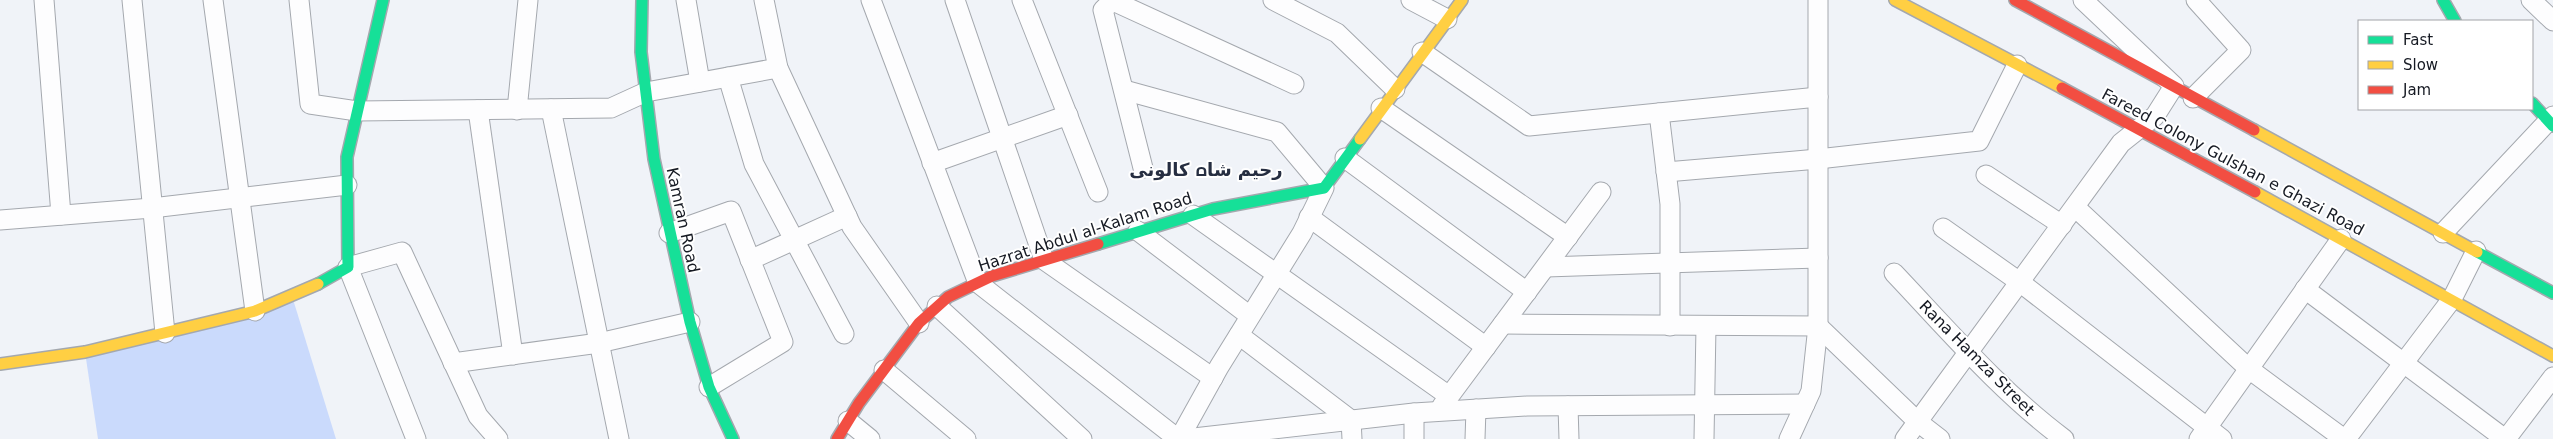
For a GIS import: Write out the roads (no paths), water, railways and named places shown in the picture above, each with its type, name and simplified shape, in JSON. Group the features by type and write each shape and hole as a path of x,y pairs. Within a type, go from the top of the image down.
{"street":[{"path":"44,0 61,215"},
{"path":"132,0 165,333"},
{"path":"213,0 238,198 255,311"},
{"path":"298,0 310,104 357,111 610,108 646,92 778,68"},
{"path":"383,0 347,157 348,267 416,439"},
{"path":"517,110 528,0"},
{"name":"Kamran Road","path":"642,0 641,52 654,159 669,233 690,322 709,388 733,439"},
{"path":"686,0 700,82"},
{"path":"764,0 778,68 847,216 919,323"},
{"path":"871,0 978,283 1179,439 1212,378 1310,217 1324,188 1462,0"},
{"path":"955,0 1044,260 1212,378"},
{"path":"1022,0 1098,192"},
{"path":"1143,168 1103,10 1112,0 1294,84"},
{"path":"1273,0 1336,33 1395,89"},
{"path":"1411,0 1447,19"},
{"path":"1789,439 1811,391 1818,326 1818,0"},
{"name":"Fareed Colony Gulshan e Ghazi Road","path":"1895,0 2140,130 2452,299 2553,356"},
{"path":"2015,0 2553,293"},
{"path":"2082,0 2174,86"},
{"path":"2193,98 2241,50 2196,0"},
{"path":"2443,0 2454,20"},
{"path":"2531,0 2553,21"},
{"path":"1422,52 1529,126 1818,97"},
{"path":"1666,172 1818,159 1979,141 2018,64"},
{"path":"728,77 754,164 844,334"},
{"path":"1905,439 1970,353 2121,143 2140,130 2154,116 2174,86"},
{"path":"1124,90 1277,132 1324,188"},
{"path":"2443,233 2551,121 2533,104"},
{"path":"1381,108 1568,237"},
{"path":"551,109 619,439"},
{"path":"478,110 512,354"},
{"path":"1659,113 1670,204 1670,326"},
{"path":"932,163 1068,115"},
{"path":"1346,158 1527,292"},
{"path":"1986,175 2062,225"},
{"path":"0,220 152,208 347,185"},
{"name":"Hazrat Abdul al-Kalam Road","path":"837,439 919,323 948,297 978,283 1044,260 1212,209 1324,188"},
{"path":"1444,404 1601,192"},
{"path":"2075,207 2249,369 2345,439 2452,299 2476,251"},
{"path":"669,233 731,211 784,342 709,388"},
{"path":"1193,215 1276,273 1444,404"},
{"path":"750,260 847,216"},
{"path":"1310,217 1486,347"},
{"path":"1943,228 2021,283 2209,435 2249,369 2341,239"},
{"path":"1138,231 1250,316"},
{"path":"0,364 85,352 255,311 312,287 348,267 402,252 478,416 498,439"},
{"path":"1546,267 1818,258"},
{"name":"Rana Hamza Street","path":"1894,273 1970,353 2042,422 2064,439"},
{"path":"2305,290 2506,439 2553,376"},
{"path":"937,306 1082,439"},
{"path":"453,362 599,343 690,322"},
{"path":"1503,324 1818,326 1918,422 1940,439"},
{"path":"1704,439 1706,326"},
{"path":"1239,334 1351,420 1352,439"},
{"path":"884,370 966,439"},
{"path":"1185,439 1288,433 1351,420 1414,413 1444,404 1476,409 1568,406 1805,404"},
{"path":"1568,406 1569,439"},
{"path":"1475,439 1476,409"},
{"path":"1414,413 1414,439"},
{"path":"848,421 870,439"}],"district":[{"name":"رحیم شاہ کالونی","path":"1206,169"}]}
